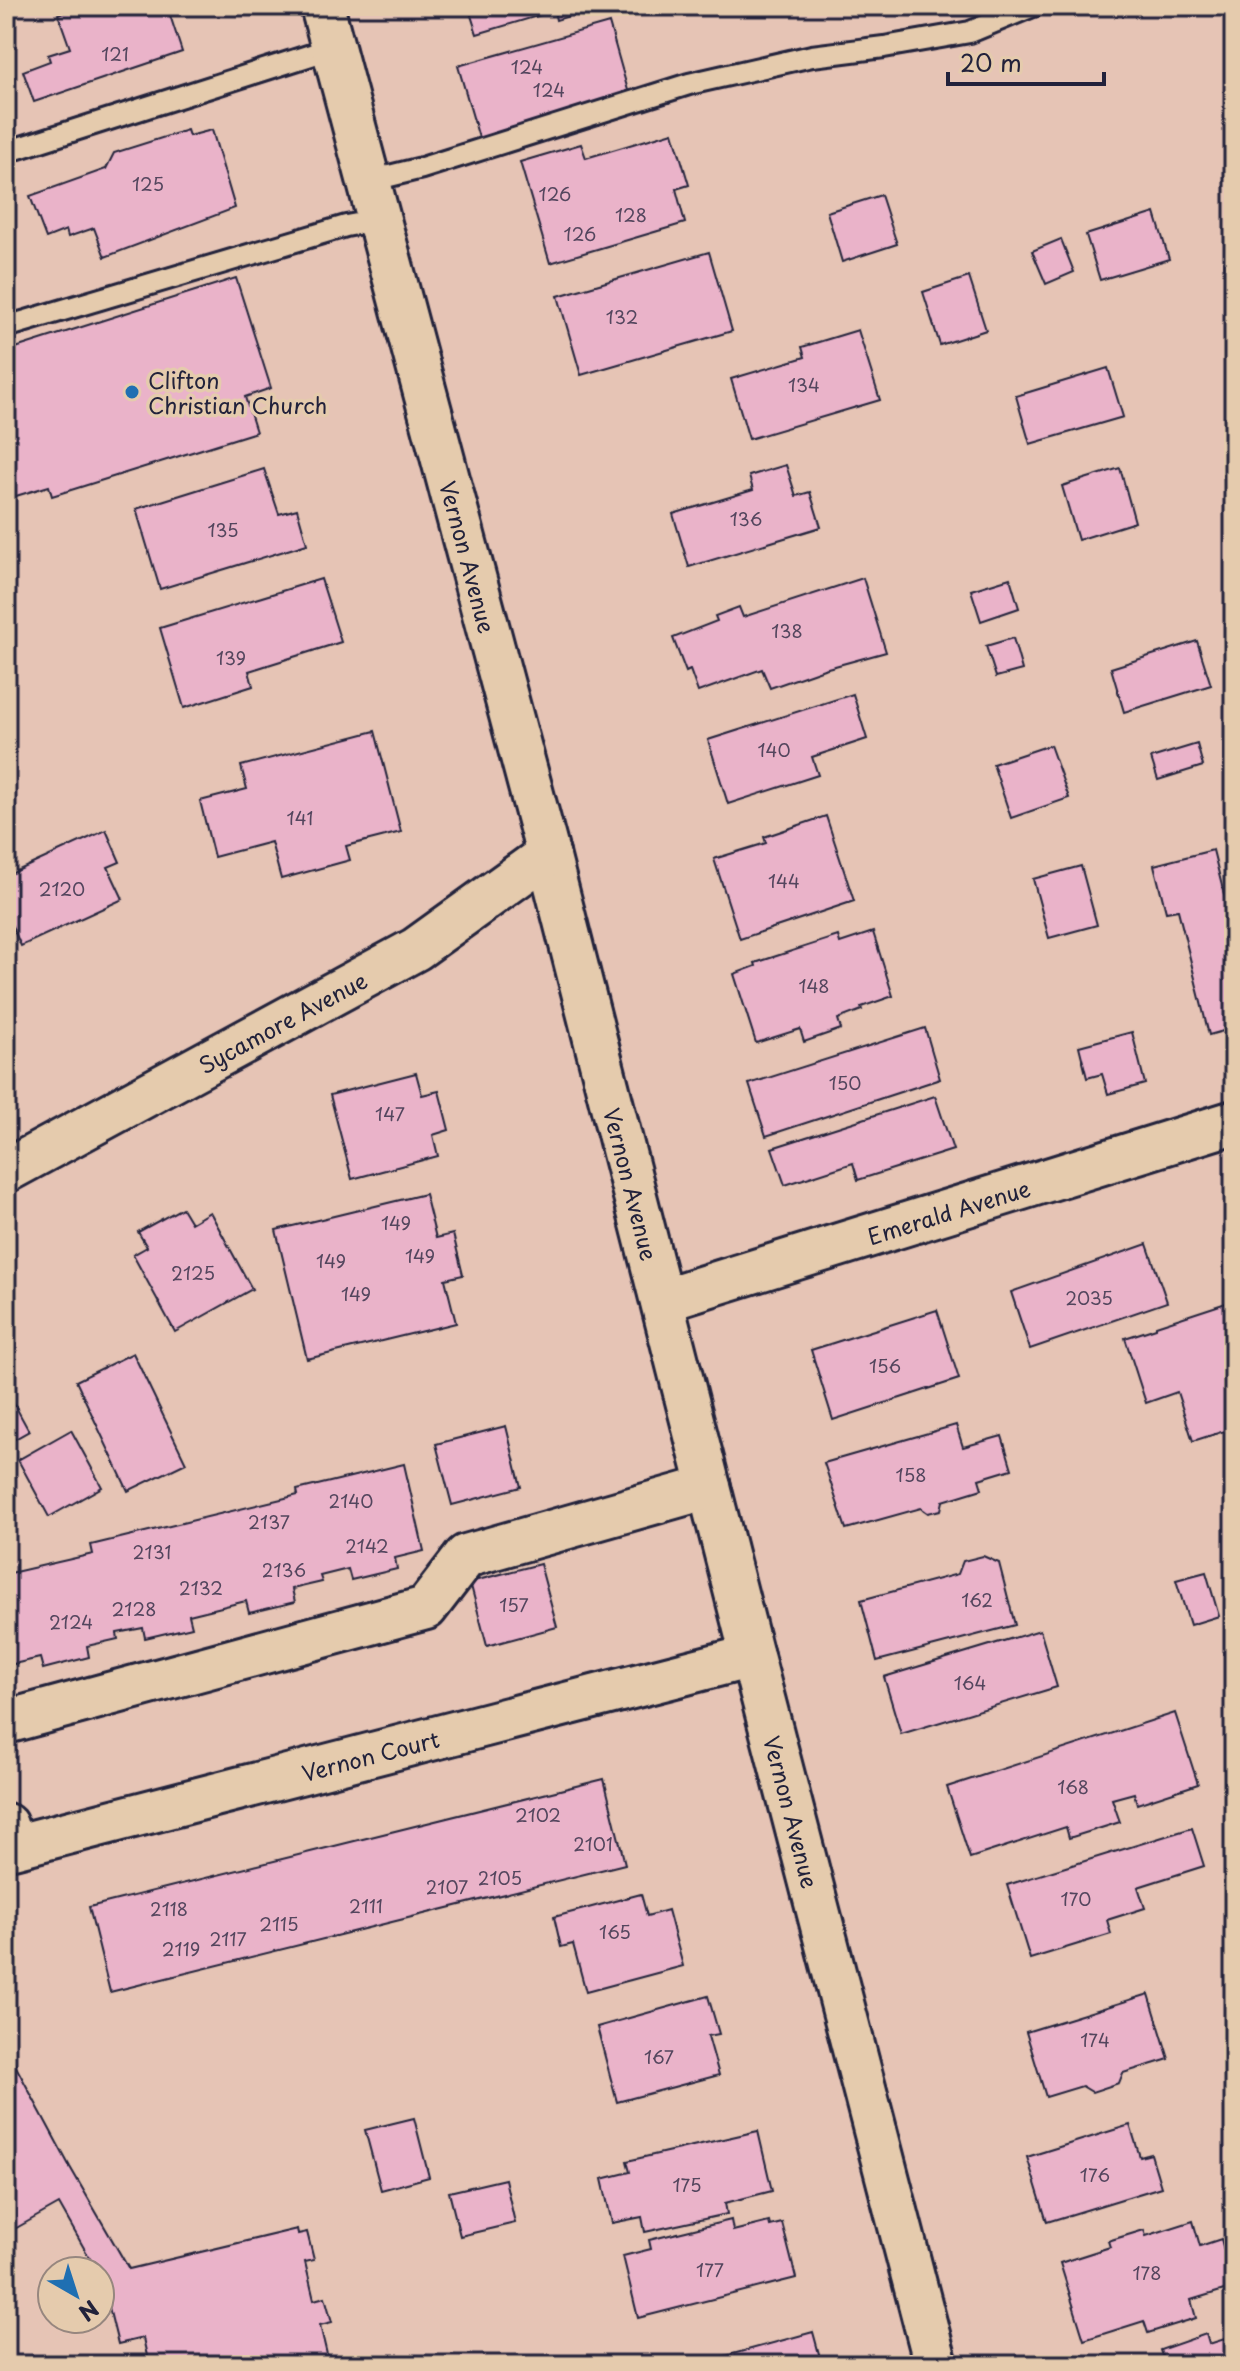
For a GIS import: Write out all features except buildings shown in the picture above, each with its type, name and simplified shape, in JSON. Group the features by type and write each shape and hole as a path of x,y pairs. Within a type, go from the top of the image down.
{"street":[{"name":"Vernon Avenue","path":"322,6 548,854 936,2365"},
{"name":"Sycamore Avenue","path":"6,1171 416,949 548,854"},
{"name":"Emerald Avenue","path":"662,1300 1234,1122"},
{"path":"6,1722 426,1608 466,1556 709,1487"},
{"name":"Vernon Court","path":"6,1825 13,1847 752,1656"}],"lane":[{"path":"6,327 346,226 374,201 422,168 689,84 812,56 970,32 1033,6"},
{"path":"6,152 333,48"}],"place":[{"name":"Clifton Christian Church","path":"132,392"}]}
